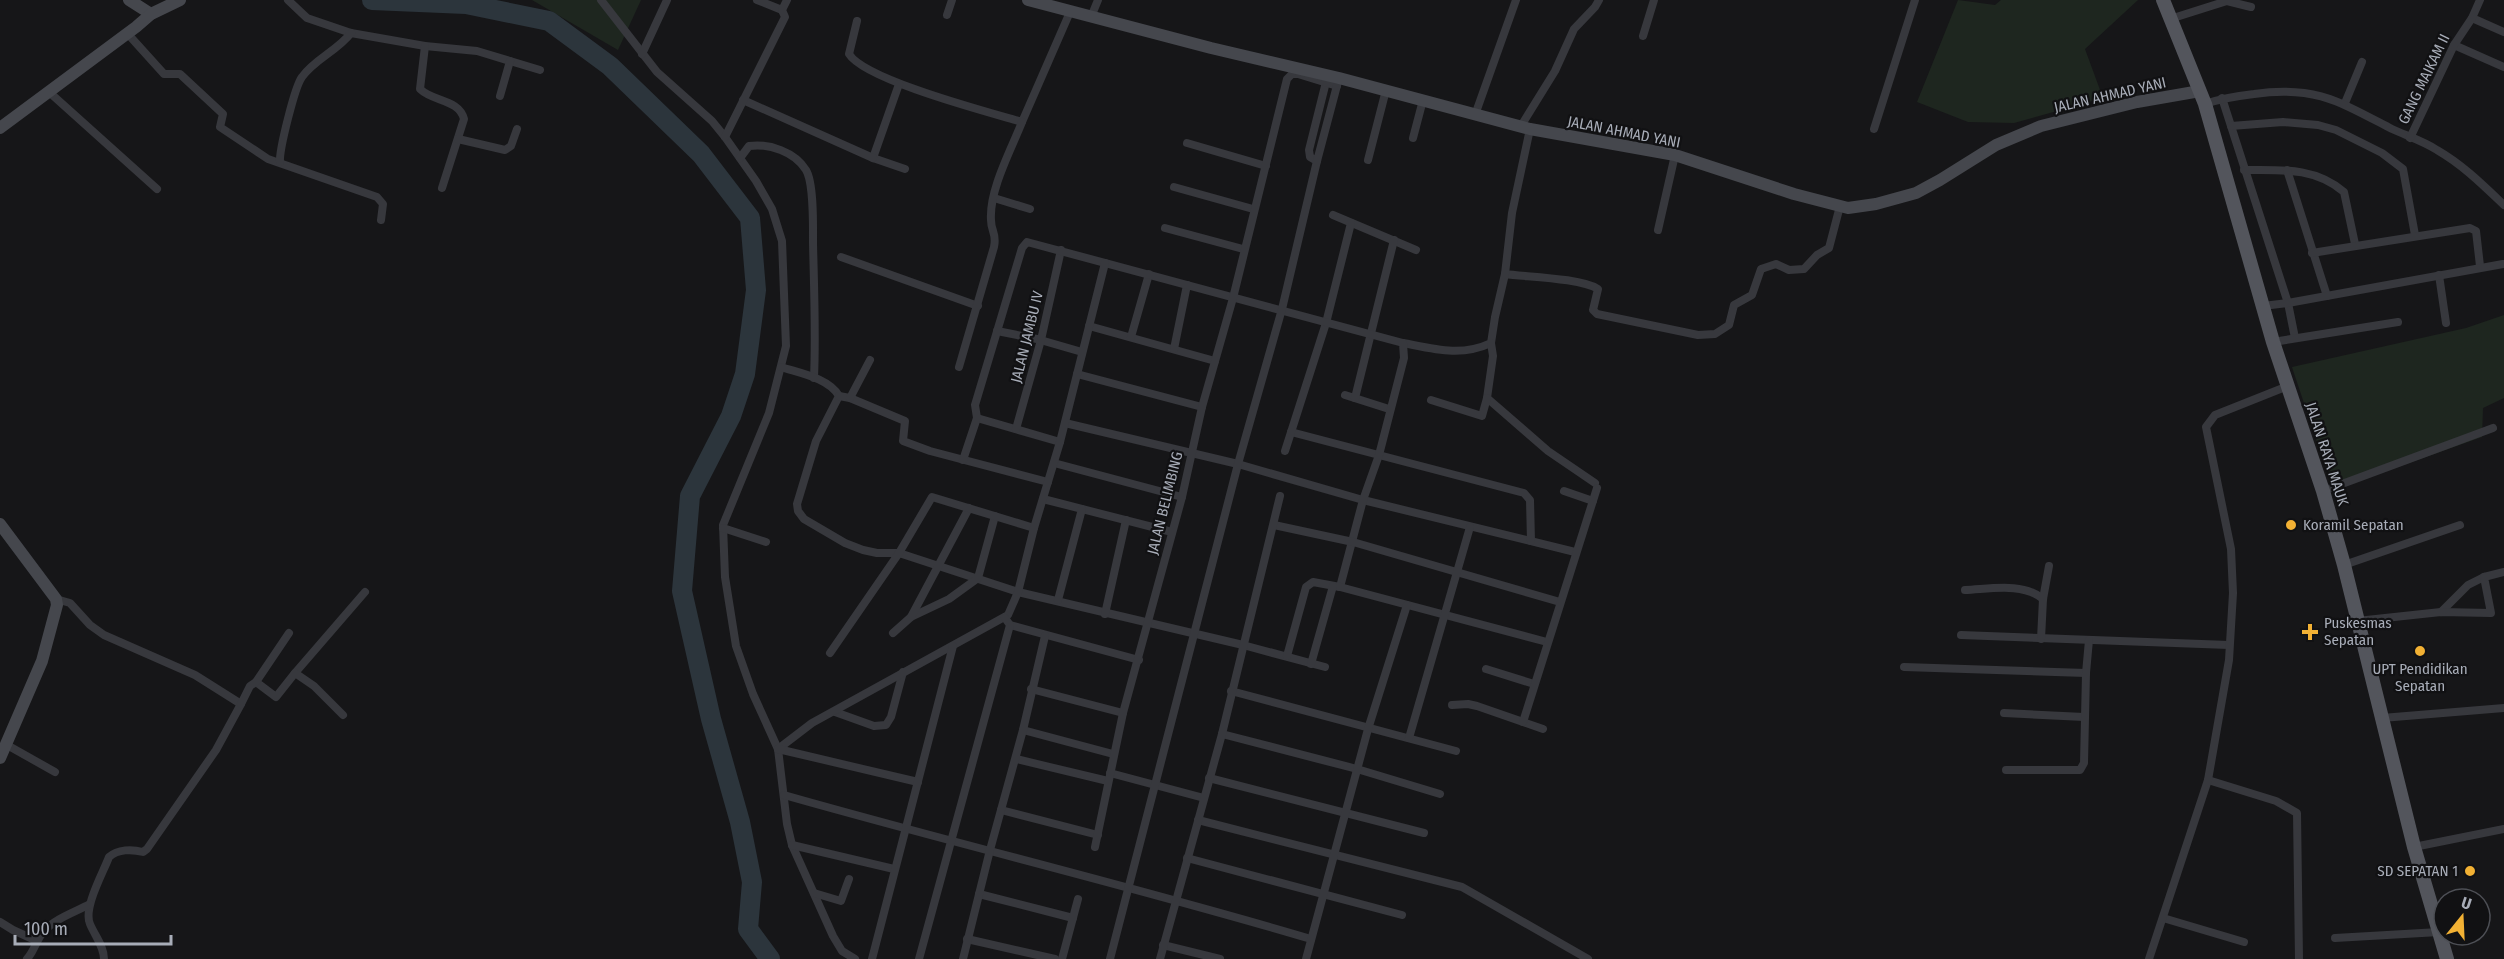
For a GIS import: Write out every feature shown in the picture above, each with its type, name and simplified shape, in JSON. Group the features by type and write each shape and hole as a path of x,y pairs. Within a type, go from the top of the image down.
{"main road":[{"name":"JALAN RAYA MAUK","path":"2163,0 2203,98 2273,342 2323,491 2344,565 2414,847 2432,908"}],"street":[{"path":"129,0 151,14"},
{"path":"0,128 151,14 180,0"},
{"path":"288,0 308,18 351,33 425,46 477,51 540,70"},
{"path":"602,0 642,54 677,91 712,121 725,137 772,209 782,241 786,346 769,413 723,528 725,577 736,646 753,694 778,749 787,824 792,845 838,946 855,959"},
{"path":"642,54 668,0"},
{"path":"725,137 785,17 782,10 757,0"},
{"path":"782,10 787,0"},
{"path":"947,15 952,0"},
{"name":"JALAN AHMAD YANI","path":"1029,0 1338,82 1386,90 1526,128 1675,155 1794,194 1848,208 1869,206 1916,193 1996,145 2041,126 2137,102 2203,98"},
{"path":"1091,17 1098,0"},
{"path":"1475,115 1516,0"},
{"path":"1431,400 1482,416 1493,356 1491,343 1494,317 1504,274 1526,128 1574,29 1599,0"},
{"path":"1643,36 1654,0"},
{"path":"1874,129 1915,0"},
{"name":"GANG MAIKAM II","path":"2410,138 2454,45 2472,18 2480,0"},
{"path":"2170,19 2227,1 2252,7"},
{"path":"959,367 996,239 990,220 994,198 1022,122 1070,12"},
{"path":"2472,18 2504,32"},
{"path":"857,21 849,46 850,56 899,84 1022,122"},
{"path":"128,33 166,75 180,74 223,114 220,127 259,155 377,197 383,204 381,220"},
{"path":"280,162 282,144 300,80 311,68 339,47 351,33"},
{"path":"2454,45 2504,67"},
{"path":"425,46 420,89 456,107 462,112 464,122 442,188"},
{"path":"500,96 510,61"},
{"path":"2344,104 2362,62"},
{"name":"JALAN BELIMBING","path":"1095,847 1123,713 1182,497 1202,407 1233,298 1253,209 1289,76 1292,74 1309,76 1326,82"},
{"path":"1110,959 1238,464 1282,309 1338,82 1326,82 1309,150 1310,157 1317,161"},
{"path":"873,158 899,84"},
{"path":"1368,160 1386,90"},
{"path":"2203,98 2289,90 2321,95 2344,104 2410,138 2436,148 2468,171 2504,205"},
{"path":"49,92 157,189"},
{"path":"2222,98 2288,303 2295,338"},
{"path":"743,100 851,151 905,169"},
{"path":"1413,138 1423,100"},
{"path":"2231,126 2283,122 2318,125 2336,130 2382,153 2403,169 2415,235"},
{"path":"458,139 505,150 511,146 517,129"},
{"path":"1187,143 1266,166"},
{"path":"740,158 749,146 769,146 800,163 807,171 813,206 816,306 814,378"},
{"path":"1658,230 1675,155"},
{"path":"2244,170 2287,170 2313,175 2333,183 2344,192 2355,244"},
{"path":"2287,170 2327,296"},
{"path":"1174,186 1253,209"},
{"path":"994,198 1030,209"},
{"path":"1504,274 1594,286 1598,289 1593,310 1597,314 1698,335 1715,334 1730,323 1734,305 1752,295 1761,269 1776,264 1797,272 1807,268 1817,255 1829,248 1840,206"},
{"path":"1333,215 1416,250"},
{"path":"1285,451 1326,323 1351,223"},
{"path":"1165,228 1243,249"},
{"path":"2312,253 2355,244 2473,228 2476,234 2480,266"},
{"path":"1355,398 1394,240"},
{"path":"963,460 977,418 975,405 997,331 1025,244 1032,242 1403,343 1446,352 1471,350 1491,343"},
{"name":"JALAN JAMBU IV","path":"1016,429 1041,340 1061,250"},
{"path":"841,257 978,306"},
{"path":"918,959 1008,622 1060,442 1105,263"},
{"path":"2263,306 2480,266 2503,264"},
{"path":"1131,337 1149,274"},
{"path":"2439,275 2446,323"},
{"path":"1174,349 1187,285"},
{"path":"2273,342 2397,322"},
{"path":"1089,326 1215,361"},
{"path":"997,331 1041,340 1082,352"},
{"path":"1311,664 1353,542 1363,500 1379,455 1404,355 1403,343"},
{"path":"850,398 870,360"},
{"path":"781,367 814,378 834,390 838,396 850,398 905,421 903,441 963,460 1048,482"},
{"path":"1077,374 1202,407"},
{"path":"2149,959 2208,780 2223,701 2229,645 2233,593 2231,549 2206,426 2216,414 2288,386"},
{"path":"1345,395 1389,409"},
{"path":"838,396 816,441 798,498 798,510 804,519 819,529 855,548 877,554 899,553 1018,592 1243,645 1324,667"},
{"path":"1487,398 1548,451 1596,485 1593,501 1523,722"},
{"path":"977,418 1060,442"},
{"path":"1065,423 1238,464 1363,500 1575,552"},
{"path":"2323,491 2493,428"},
{"path":"1292,432 1524,493 1530,500 1531,541"},
{"path":"1054,463 1182,497"},
{"path":"1564,491 1593,501"},
{"path":"1160,959 1222,734 1280,496"},
{"path":"830,653 899,553 932,497 1034,528"},
{"path":"1043,499 1172,532"},
{"path":"911,617 969,508"},
{"path":"1058,600 1082,509"},
{"path":"893,633 911,617 949,599 978,578 995,516"},
{"path":"1105,614 1126,520"},
{"path":"0,524 56,599 56,611 42,661 0,758"},
{"path":"1274,525 1353,542 1560,602"},
{"path":"2344,565 2460,525"},
{"path":"1409,738 1470,527"},
{"path":"723,528 766,542"},
{"path":"2041,639 2043,599 2049,566"},
{"path":"2441,612 2468,585 2484,577 2504,572"},
{"path":"2357,621 2441,612 2491,613 2484,577"},
{"path":"1287,656 1306,587 1313,582 1337,586 1547,642"},
{"path":"1965,590 2034,591 2043,599"},
{"path":"256,682 276,697 365,592"},
{"path":"56,599 70,603 90,625 104,634 195,675 241,704"},
{"path":"1306,959 1368,729 1407,605"},
{"path":"778,749 804,727 835,712 903,672 953,646 1008,622 1045,636 1139,660"},
{"path":"104,959 101,944 89,922 90,904 110,856 132,849 143,852 147,849 216,750 250,686 256,682 289,633"},
{"path":"1961,635 2229,645"},
{"path":"963,959 990,850 1016,759 1045,636"},
{"path":"2006,770 2080,770 2084,763 2084,717 2089,640"},
{"path":"872,959 953,646"},
{"path":"1904,667 2086,673"},
{"path":"1486,669 1534,684"},
{"path":"835,712 874,726 886,725 891,717 903,672"},
{"path":"295,673 314,686 343,715"},
{"path":"1031,689 1123,713"},
{"path":"1231,692 1456,752"},
{"path":"1452,705 1468,704 1543,729"},
{"path":"2382,718 2504,708"},
{"path":"2004,713 2084,717"},
{"path":"1023,730 1113,754"},
{"path":"1222,734 1357,769 1440,794"},
{"path":"7,745 55,772"},
{"path":"778,749 918,782"},
{"path":"1016,759 1204,798"},
{"path":"1209,778 1424,832"},
{"path":"2208,780 2276,801 2297,813 2299,959"},
{"path":"784,795 905,830 1176,899 1311,939"},
{"path":"1002,810 1098,835"},
{"path":"1198,820 1462,887 1588,959"},
{"path":"2414,847 2504,829"},
{"path":"792,845 894,869"},
{"path":"1187,858 1402,915"},
{"path":"814,893 842,901 849,879"},
{"path":"979,894 1073,918"},
{"path":"1062,959 1078,899"},
{"path":"27,959 34,951 37,941 54,922 90,904"},
{"path":"2163,918 2244,942"},
{"path":"0,922 37,941"},
{"path":"2335,938 2432,932"},
{"path":"967,939 1054,959"},
{"path":"1163,945 1220,959"}],"shaded area":[{"path":"532,0 641,0 618,50"},
{"path":"1958,0 1995,5 2001,0 2138,0 2085,49 2103,98 2014,123 1968,122 1917,102"},
{"path":"2504,315 2504,398 2483,408 2482,437 2333,490 2292,367 2466,328"}],"waterway":[{"path":"372,0 466,4 549,21 610,66 701,154 750,218 756,290 745,374 731,416 690,496 682,591 711,719 740,822 752,882 748,929 770,959"}],"place":[{"name":"Koramil Sepatan","path":"2291,525"},
{"name":"Puskesmas Sepatan","path":"2310,632"},
{"name":"UPT Pendidikan Sepatan","path":"2420,651"},
{"name":"SD SEPATAN 1","path":"2470,871"}]}
